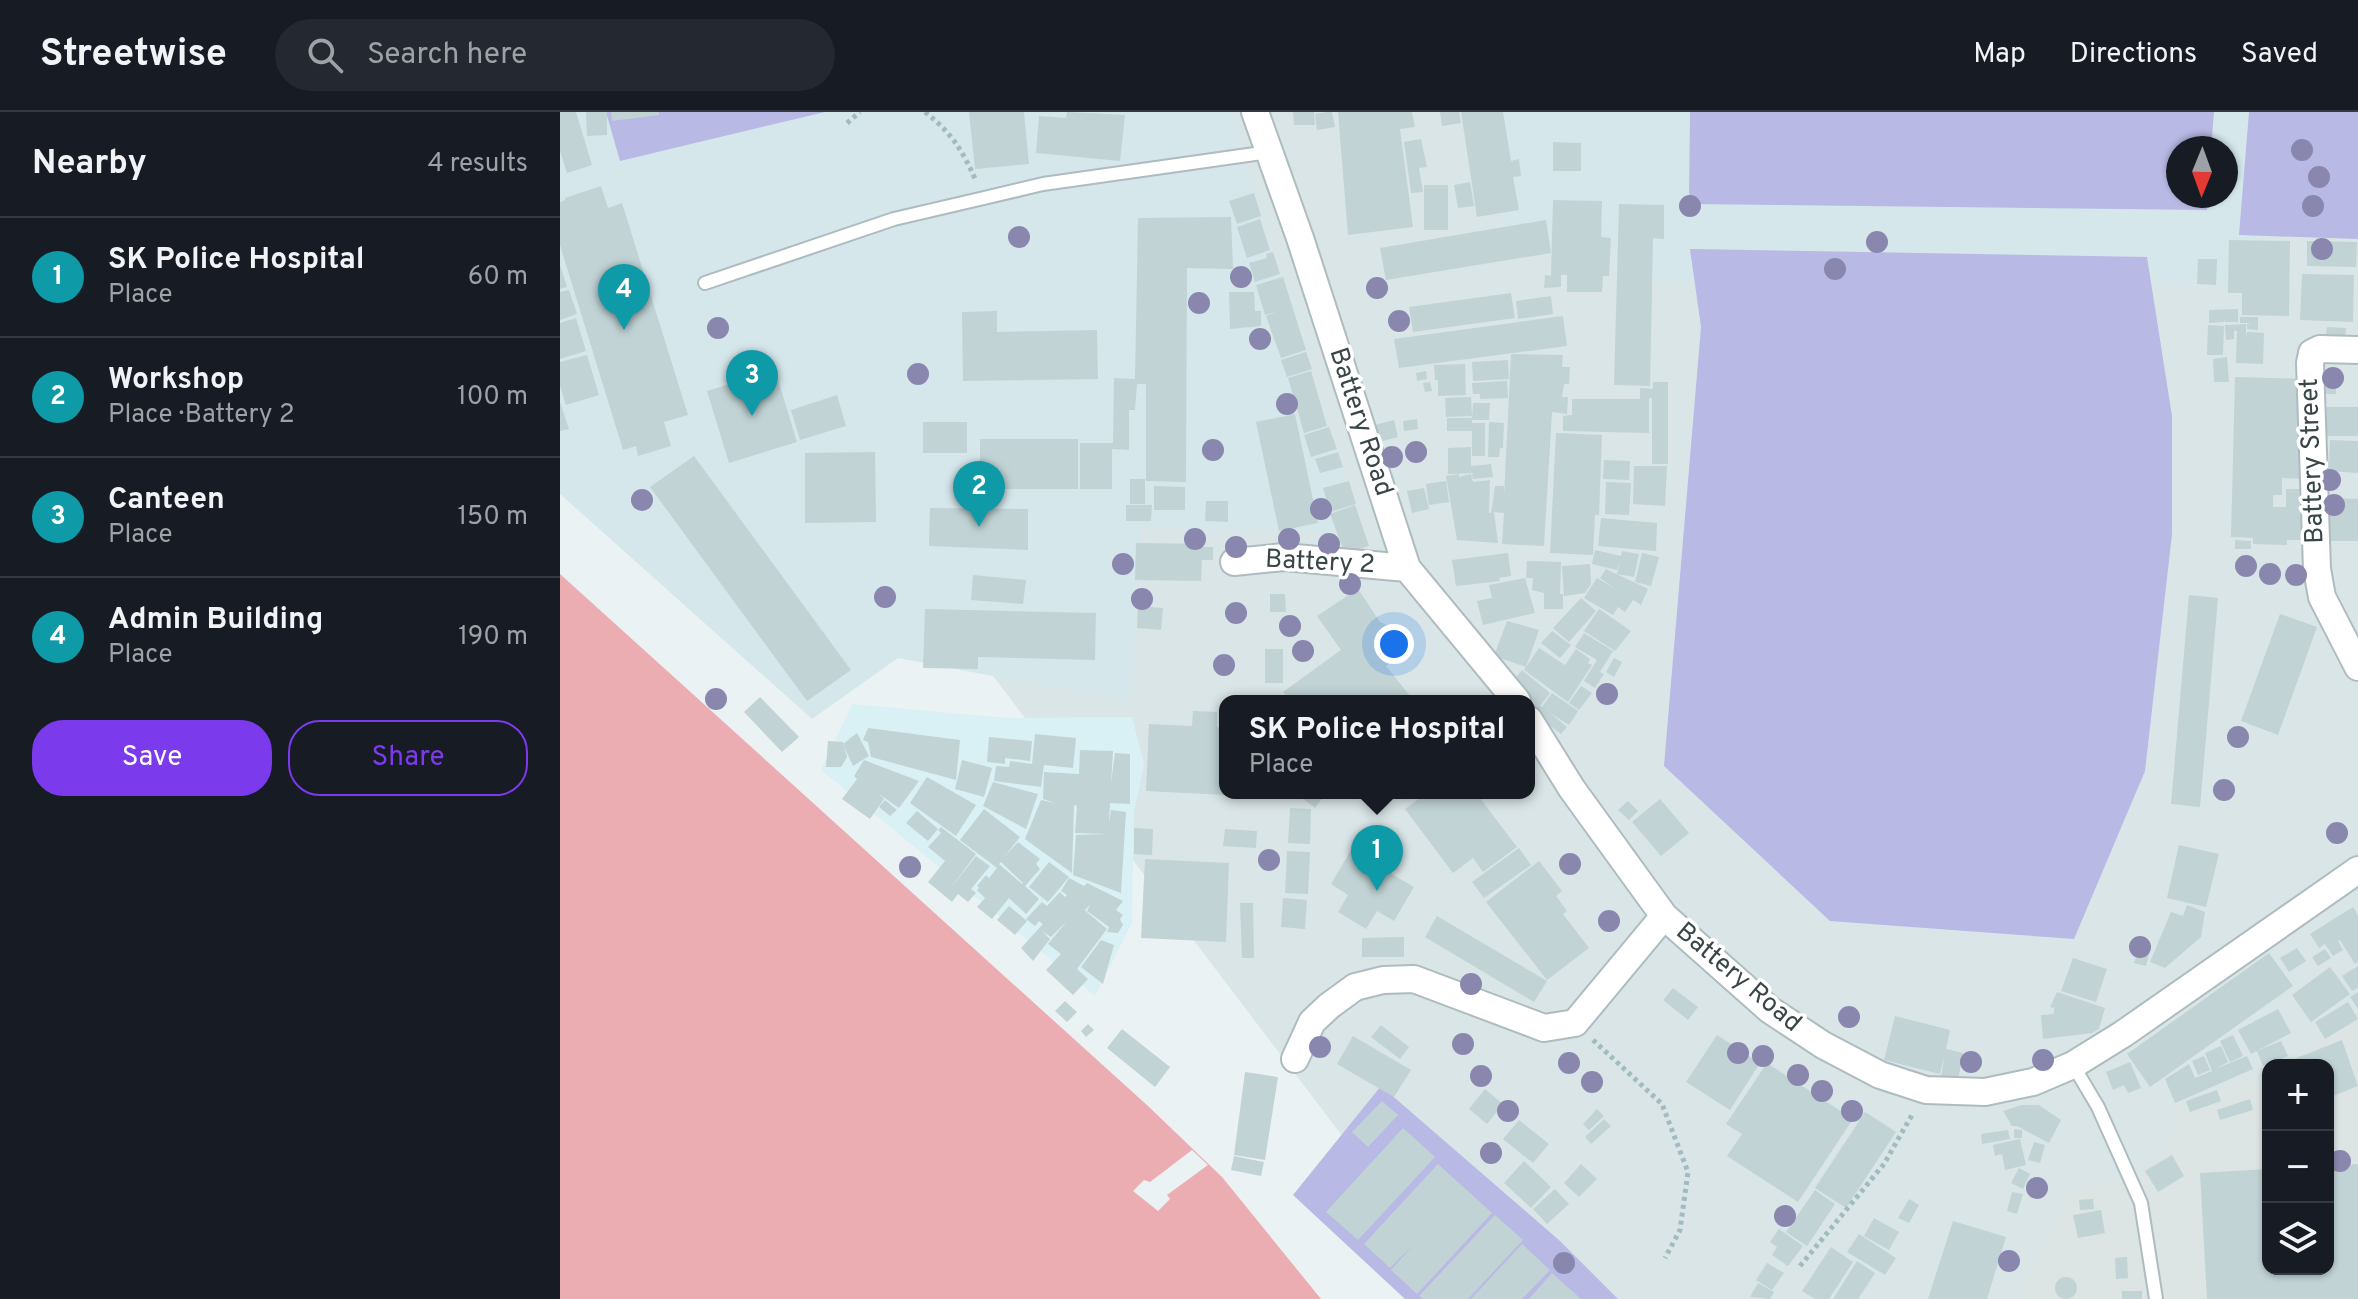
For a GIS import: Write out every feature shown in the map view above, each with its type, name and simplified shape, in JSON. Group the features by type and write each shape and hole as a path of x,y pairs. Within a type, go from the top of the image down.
{"street":[{"name":"Battery Road","path":"1255,112 1300,238 1407,568 1512,695"},
{"name":"Battery Street","path":"2358,350 2320,349 2312,353 2310,363 2317,569 2322,597 2358,667"},
{"name":"Battery 2","path":"1234,562 1284,557 1407,568"},
{"name":"Battery Road","path":"1535,730 1572,789 1664,916 1770,1010 1880,1075 1926,1090 1985,1092 2033,1082 2073,1065 2123,1034 2358,870"},
{"path":"1295,1059 1312,1022 1329,1006 1355,987 1383,980 1414,979 1544,1028 1575,1023 1664,916"}],"lane":[{"path":"705,283 894,219 1043,184 1269,152"},
{"path":"2073,1065 2098,1107 2141,1203 2156,1299"}],"path":[{"path":"847,123 860,112"},
{"path":"925,112 947,129 967,160 984,198"},
{"path":"1575,1023 1662,1104 1688,1172 1680,1230 1665,1258"},
{"path":"1800,1266 1884,1164 1926,1090"}],"shaded area":[{"path":"560,112 1228,112 1361,533 1140,527 1131,702 898,658 812,719 560,494"},
{"path":"565,112 2358,112 2358,1299 1466,1299"},
{"path":"606,112 825,112 620,161"},
{"path":"1502,112 2259,112 2258,285 1615,281 1614,244 1501,244"},
{"path":"1690,112 2214,112 2212,136 2166,136 2166,208 2207,210 1689,204"},
{"path":"2249,112 2358,112 2358,239 2239,235"},
{"path":"1690,249 2147,257 2172,416 2172,534 2145,771 2074,939 1830,921 1664,766 1701,327"},
{"path":"560,574 1148,1106 1222,1177 1321,1299 560,1299"},
{"path":"852,704 1008,718 1132,717 1144,765 1134,812 1132,923 1095,996 821,770"},
{"path":"2358,1020 2358,1299 2019,1299 2066,1195 2169,1155 2176,1104 2262,1074 2262,1275 2334,1275 2334,1059 2290,1059"},
{"path":"1381,1086 1560,1241 1618,1299 1405,1299 1293,1195"}],"pier":[{"path":"1192,1150 1208,1165 1167,1195 1170,1199 1158,1211 1133,1191 1144,1180 1150,1182"}],"building":[{"path":"560,112 576,112 592,165 567,173 560,151"},
{"path":"586,112 607,112 607,135 587,136"},
{"path":"611,112 659,112 659,115 612,121"},
{"path":"969,112 1024,112 1029,164 975,169"},
{"path":"1067,112 1125,115 1120,161 1036,153 1039,116 1066,118"},
{"path":"1293,112 1314,112 1315,125 1294,125"},
{"path":"1332,112 1335,127 1317,130 1315,114"},
{"path":"1338,112 1412,112 1415,127 1400,129 1413,227 1348,235"},
{"path":"1440,112 1459,112 1461,123 1442,126"},
{"path":"1461,112 1503,112 1511,161 1519,159 1521,176 1513,177 1519,210 1477,217"},
{"path":"1421,139 1427,167 1419,168 1423,192 1411,193 1404,142"},
{"path":"1553,142 1581,143 1581,171 1553,171"},
{"path":"1470,182 1474,206 1458,208 1454,185"},
{"path":"1424,185 1448,185 1448,230 1424,230"},
{"path":"601,186 608,208 622,203 688,415 664,422 671,446 638,456 636,446 623,450 560,245 560,202"},
{"path":"1254,193 1261,216 1237,224 1229,201"},
{"path":"1553,200 1602,201 1601,237 1611,238 1609,276 1603,276 1602,292 1567,292 1567,275 1561,275 1561,287 1544,288 1545,275 1551,276"},
{"path":"1619,204 1664,205 1664,239 1653,238 1650,386 1614,385"},
{"path":"1231,217 1233,269 1187,268 1186,482 1146,481 1146,384 1137,384 1135,410 1129,410 1129,450 1112,449 1112,489 1080,489 1080,443 1113,443 1114,378 1135,379 1138,218"},
{"path":"1260,219 1270,250 1247,258 1237,227"},
{"path":"1546,220 1551,253 1386,280 1380,248"},
{"path":"2229,240 2290,241 2289,316 2242,315 2242,293 2228,293"},
{"path":"2307,241 2357,242 2356,267 2307,266"},
{"path":"1273,252 1280,274 1255,282 1249,263 1267,258 1266,254"},
{"path":"2198,259 2217,259 2216,285 2197,284"},
{"path":"560,265 567,287 560,289"},
{"path":"2302,274 2354,275 2353,322 2300,320"},
{"path":"1283,277 1306,350 1281,358 1266,316 1275,312 1265,315 1256,285"},
{"path":"569,290 577,314 560,320 560,292"},
{"path":"1229,292 1254,292 1255,311 1261,311 1261,326 1230,329"},
{"path":"1511,293 1515,318 1413,332 1409,307"},
{"path":"1551,296 1553,314 1518,319 1516,301"},
{"path":"2238,309 2238,322 2224,320 2209,323 2209,310"},
{"path":"997,311 997,332 1097,330 1098,379 963,381 962,312"},
{"path":"1563,316 1567,346 1399,368 1394,339"},
{"path":"2240,317 2258,317 2258,330 2247,329 2247,324 2251,323 2240,323"},
{"path":"576,318 586,351 560,359 560,323"},
{"path":"2246,324 2246,336 2247,332 2264,333 2263,364 2236,363 2237,331 2234,331 2234,339 2226,340 2225,325"},
{"path":"2208,325 2224,326 2223,355 2207,355"},
{"path":"2327,327 2346,328 2345,343 2325,343"},
{"path":"1306,352 1312,369 1287,377 1281,360"},
{"path":"1511,354 1563,355 1562,367 1570,367 1569,384 1564,384 1562,397 1568,397 1567,414 1552,412 1544,546 1502,544 1504,513 1494,512 1498,543 1457,540 1446,476 1471,474 1473,482 1490,480 1489,513 1495,486 1504,486 1504,497"},
{"path":"587,355 599,395 566,405 560,386 560,362"},
{"path":"2227,357 2229,382 2214,382 2213,359"},
{"path":"1508,360 1509,379 1473,381 1472,362"},
{"path":"1465,364 1466,395 1438,396 1434,365"},
{"path":"775,370 797,442 729,463 707,391"},
{"path":"1311,371 1327,426 1304,433 1288,378"},
{"path":"1426,371 1427,379 1417,381 1416,373"},
{"path":"2235,377 2310,379 2307,479 2282,478 2282,495 2273,495 2273,507 2286,507 2286,489 2300,489 2302,540 2287,540 2287,545 2253,544 2253,538 2231,537"},
{"path":"2321,380 2336,380 2336,394 2321,394"},
{"path":"1507,381 1508,398 1480,399 1480,394 1473,394 1472,383"},
{"path":"1430,382 1432,391 1425,392 1423,383"},
{"path":"1653,382 1668,382 1668,464 1652,464 1652,398 1649,398 1649,433 1563,431 1563,416 1572,415 1572,399 1640,399 1640,388 1653,389"},
{"path":"837,395 846,426 800,440 791,410"},
{"path":"1471,397 1472,416 1446,417 1445,398"},
{"path":"560,402 569,429 560,431"},
{"path":"1473,403 1490,403 1489,420 1472,420"},
{"path":"2326,407 2358,407 2358,436 2326,436"},
{"path":"1295,414 1318,523 1279,531 1256,422"},
{"path":"1447,418 1472,418 1472,423 1485,423 1485,456 1472,456 1472,431 1447,431"},
{"path":"1417,419 1418,429 1404,431 1403,421"},
{"path":"1394,420 1398,437 1379,442 1375,425"},
{"path":"923,422 967,422 967,453 923,453"},
{"path":"1489,422 1504,423 1503,448 1500,448 1499,457 1488,457"},
{"path":"1329,427 1337,449 1311,457 1304,435"},
{"path":"1556,433 1602,435 1599,515 1595,515 1593,555 1550,553"},
{"path":"980,439 1078,439 1078,489 980,489"},
{"path":"2330,440 2358,441 2358,473 2329,471"},
{"path":"1471,447 1471,466 1491,464 1493,477 1473,479 1472,474 1475,473 1448,474 1448,448"},
{"path":"875,452 876,522 805,523 805,453"},
{"path":"1338,452 1343,467 1320,473 1315,459"},
{"path":"694,456 851,670 807,701 650,487"},
{"path":"1604,460 1630,461 1629,480 1603,479"},
{"path":"1634,466 1667,466 1665,506 1633,504"},
{"path":"1130,479 1145,479 1145,504 1130,504"},
{"path":"1349,481 1356,504 1330,512 1323,488"},
{"path":"1446,481 1449,502 1429,505 1426,484"},
{"path":"1606,482 1631,483 1629,515 1605,514"},
{"path":"1154,486 1185,487 1185,510 1154,510"},
{"path":"1424,488 1429,509 1412,513 1407,491"},
{"path":"2330,498 2358,499 2358,541 2329,541"},
{"path":"1206,501 1228,501 1228,522 1205,521"},
{"path":"1126,505 1152,505 1151,521 1126,521"},
{"path":"1355,505 1369,546 1345,554 1330,514"},
{"path":"930,508 1028,509 1028,550 929,546"},
{"path":"1601,518 1657,523 1656,551 1598,546"},
{"path":"2235,540 2251,541 2251,549 2235,549"},
{"path":"1136,543 1202,544 1202,547 1213,547 1213,560 1202,560 1201,581 1135,580"},
{"path":"1595,550 1621,556 1622,551 1639,554 1634,577 1617,574 1620,562 1617,570 1592,564"},
{"path":"1508,553 1511,576 1499,578 1500,581 1456,586 1452,560"},
{"path":"1642,553 1659,557 1651,586 1635,582"},
{"path":"1527,561 1561,562 1563,609 1544,609 1544,593 1532,590 1533,578 1526,578"},
{"path":"1590,564 1591,584 1585,593 1564,596 1562,566"},
{"path":"1606,569 1648,589 1641,605 1633,600 1625,612 1618,607 1613,615 1584,598 1597,578 1614,588 1600,578"},
{"path":"973,575 1026,580 1023,604 971,600"},
{"path":"1525,578 1535,613 1483,625 1477,601 1492,598 1489,585"},
{"path":"1358,589 1380,622 1406,650 1386,666 1409,695 1285,695 1283,692 1341,650 1317,616"},
{"path":"1270,594 1285,594 1286,612 1270,612"},
{"path":"2189,595 2218,598 2200,807 2171,804"},
{"path":"1581,598 1596,611 1569,642 1553,628"},
{"path":"1138,606 1163,608 1161,630 1137,628"},
{"path":"925,609 1096,613 1095,660 978,657 978,669 923,668"},
{"path":"1599,609 1631,631 1615,651 1584,631"},
{"path":"2280,614 2317,627 2278,735 2241,721"},
{"path":"1507,621 1539,630 1526,667 1494,656"},
{"path":"1552,631 1571,645 1560,658 1541,643"},
{"path":"1584,633 1613,651 1600,672 1604,674 1595,688 1584,681 1597,660 1575,647"},
{"path":"1539,648 1565,665 1576,649 1590,659 1588,663 1592,665 1568,702 1524,670"},
{"path":"1265,649 1283,649 1283,683 1265,683"},
{"path":"1614,658 1622,662 1614,677 1606,672"},
{"path":"1522,670 1550,693 1540,706 1552,693 1578,711 1569,725 1550,713 1567,727 1561,734 1535,715 1538,709 1535,707 1535,695 1521,695 1513,681"},
{"path":"1581,686 1592,693 1579,710 1569,703"},
{"path":"760,697 799,737 782,752 744,712"},
{"path":"1193,711 1217,712 1219,795 1146,791 1149,724 1192,726"},
{"path":"868,728 960,740 956,780 871,757 868,742 863,740"},
{"path":"857,733 869,756 853,766 843,744"},
{"path":"1035,734 1076,738 1073,768 1044,765 1041,787 994,781 996,766 1009,767 1010,761 1032,764"},
{"path":"989,737 1032,741 1030,761 1005,758 1005,764 987,762"},
{"path":"828,741 843,742 847,757 841,767 826,767"},
{"path":"1080,750 1113,751 1111,783 1115,753 1130,754 1130,804 1110,803 1109,823 1111,810 1126,812 1121,893 1073,875 1076,835 1108,834 1075,833 1077,806 1074,805 1072,873 1025,839 1041,800 1055,803 1043,799 1044,772 1079,774"},
{"path":"864,760 919,781 899,808 879,794 884,799 870,819 842,799 857,779 854,776"},
{"path":"962,760 992,768 984,797 955,789"},
{"path":"927,777 976,805 956,836 910,803"},
{"path":"993,782 1038,794 1026,829 983,806"},
{"path":"1303,799 1322,799 1315,808"},
{"path":"1419,799 1481,799 1517,847 1483,872 1473,858 1453,873 1405,809"},
{"path":"1660,799 1689,833 1661,856 1632,822"},
{"path":"885,800 897,810 890,816 879,807"},
{"path":"1628,801 1638,811 1629,820 1618,810"},
{"path":"1290,808 1311,809 1310,844 1288,843"},
{"path":"984,809 1020,837 1005,856 1018,842 1040,859 1036,864 1040,869 1025,886 1039,899 1026,914 1009,898 992,919 977,907 985,898 977,886 997,868 960,840","holes":["1001,862 1022,884 999,864"]},
{"path":"917,811 938,829 928,841 906,823"},
{"path":"941,827 976,854 950,889 976,856 990,866 971,889 976,893 968,902 958,894 952,902 928,882 945,861 928,847 941,833 938,830"},
{"path":"1134,828 1153,829 1152,855 1134,854"},
{"path":"1225,829 1257,831 1256,848 1223,846"},
{"path":"2179,845 2219,854 2206,907 2167,898"},
{"path":"1519,848 1531,865 1484,898 1472,882"},
{"path":"1351,850 1414,887 1394,921 1377,911 1366,929 1338,912 1348,895 1331,884"},
{"path":"1287,851 1310,852 1308,894 1285,893"},
{"path":"1145,859 1229,863 1226,942 1141,938"},
{"path":"1539,861 1562,891 1556,896 1567,911 1563,914 1589,948 1547,980 1486,902"},
{"path":"1049,862 1069,877 1048,902 1029,887"},
{"path":"1069,878 1084,886 1087,883 1123,901 1116,910 1123,915 1120,919 1123,925 1118,933 1107,932 1109,927 1087,911 1090,905 1085,910 1082,908 1107,929 1077,969 1088,979 1073,995 1046,970 1061,954 1048,944 1067,921 1051,937 1042,931 1050,939 1033,961 1021,948 1043,924 1039,921 1035,926 1026,919 1042,902 1047,906 1060,892 1065,897 1067,895 1061,891"},
{"path":"1283,898 1307,900 1305,929 1281,927"},
{"path":"1240,903 1253,903 1254,958 1242,958"},
{"path":"2187,905 2205,912 2201,937 2165,968 2150,962 2171,912 2183,916"},
{"path":"1009,906 1027,921 1015,935 997,920"},
{"path":"2353,907 2358,915 2358,962 2355,964 2340,940 2343,950 2333,956 2325,944 2319,948 2310,934"},
{"path":"1437,916 1547,981 1534,1002 1425,937"},
{"path":"1404,937 1404,957 1362,957 1362,938"},
{"path":"1101,940 1114,945 1103,984 1081,967"},
{"path":"2139,948 2150,951 2146,966 2134,963"},
{"path":"2297,948 2306,961 2289,972 2280,958"},
{"path":"2325,949 2331,958 2318,966 2312,957"},
{"path":"2269,953 2293,986 2150,1087 2127,1054"},
{"path":"2073,958 2107,969 2096,1002 2061,991"},
{"path":"2358,966 2358,988 2352,991 2342,976"},
{"path":"2330,967 2350,994 2311,1022 2292,995"},
{"path":"1673,988 1698,1007 1688,1020 1663,1000"},
{"path":"2057,992 2105,1008 2099,1029 2092,1033 2043,1039 2041,1015 2054,1014 2054,1008 2050,1007"},
{"path":"2358,992 2358,1009 2350,997"},
{"path":"1065,1001 1077,1012 1067,1022 1055,1011"},
{"path":"2348,1002 2358,1019 2325,1039 2315,1022"},
{"path":"2278,1009 2291,1033 2251,1054 2238,1030"},
{"path":"1895,1016 1950,1030 1946,1049 1963,1053 1958,1080 1941,1077 1945,1053 1940,1074 1884,1060"},
{"path":"1088,1024 1094,1030 1086,1037 1081,1031"},
{"path":"1381,1025 1409,1047 1400,1059 1371,1037"},
{"path":"1122,1029 1170,1067 1155,1087 1107,1048"},
{"path":"1717,1035 1760,1063 1730,1110 1686,1082"},
{"path":"2233,1035 2243,1056 2230,1062 2220,1041"},
{"path":"1353,1036 1411,1070 1394,1097 1337,1064"},
{"path":"2342,1040 2358,1086 2334,1096 2334,1059 2294,1059"},
{"path":"2281,1041 2288,1056 2262,1059 2262,1064 2257,1051"},
{"path":"2221,1046 2228,1062 2215,1069 2247,1056 2253,1069 2175,1103 2165,1079 2189,1064 2195,1078 2212,1071 2205,1053"},
{"path":"2204,1056 2210,1070 2198,1075 2192,1061"},
{"path":"2130,1062 2141,1088 2128,1093 2124,1085 2113,1090 2106,1072"},
{"path":"1767,1063 1853,1119 1798,1202 1727,1156 1742,1134 1726,1124"},
{"path":"1245,1072 1278,1077 1265,1160 1234,1155"},
{"path":"1485,1089 1503,1104 1487,1124 1469,1109"},
{"path":"2217,1090 2221,1101 2190,1112 2186,1101"},
{"path":"2250,1099 2253,1110 2220,1120 2217,1110"},
{"path":"1382,1101 1398,1115 1368,1147 1352,1132"},
{"path":"2022,1105 2039,1105 2061,1120 2049,1143 2012,1126 2003,1111"},
{"path":"1597,1109 1604,1116 1589,1130 1583,1124"},
{"path":"1865,1112 1896,1132 1846,1208 1815,1188"},
{"path":"1604,1119 1611,1126 1591,1144 1585,1137"},
{"path":"1519,1120 1549,1144 1533,1163 1503,1139"},
{"path":"1403,1128 1435,1157 1358,1240 1326,1212"},
{"path":"2014,1129 2022,1130 2022,1138 2014,1138"},
{"path":"2008,1130 2010,1139 1982,1144 1981,1134"},
{"path":"2020,1139 2026,1165 2005,1170 2002,1154 1995,1156 1993,1145"},
{"path":"2034,1142 2045,1145 2040,1163 2028,1160"},
{"path":"2172,1155 2184,1176 2158,1192 2145,1171"},
{"path":"1234,1156 1264,1162 1261,1176 1231,1170"},
{"path":"1524,1161 1551,1187 1531,1208 1504,1183"},
{"path":"1438,1164 1492,1213 1417,1294 1391,1270 1413,1245 1390,1268 1364,1244"},
{"path":"1581,1164 1597,1179 1579,1197 1564,1183"},
{"path":"2358,1164 2358,1299 2207,1299 2200,1173 2262,1169 2262,1275 2334,1275 2334,1166"},
{"path":"2019,1168 2030,1174 2023,1189 2011,1183"},
{"path":"1555,1189 1569,1204 1547,1224 1533,1209"},
{"path":"1815,1190 1835,1204 1807,1246 1786,1232"},
{"path":"2012,1192 2023,1194 2017,1214 2007,1211"},
{"path":"1909,1199 1919,1205 1909,1223 1898,1218"},
{"path":"2093,1199 2094,1209 2080,1210 2079,1200"},
{"path":"2101,1210 2105,1233 2078,1238 2073,1215"},
{"path":"1495,1215 1523,1240 1468,1299 1423,1299 1419,1296"},
{"path":"1874,1218 1899,1232 1889,1250 1864,1236"},
{"path":"1953,1221 2006,1237 1987,1299 1928,1299"},
{"path":"1779,1229 1803,1246 1788,1266 1772,1255 1777,1247 1770,1242"},
{"path":"1859,1234 1896,1258 1885,1275 1847,1252"},
{"path":"1522,1244 1550,1270 1522,1299 1471,1299"},
{"path":"1831,1247 1853,1262 1829,1299 1815,1299 1802,1291"},
{"path":"2127,1257 2128,1278 2116,1279 2115,1258"},
{"path":"1857,1261 1875,1273 1858,1299 1833,1299"},
{"path":"1767,1263 1784,1273 1772,1290 1756,1280"},
{"path":"1552,1273 1581,1299 1529,1299"},
{"path":"2066,1277 2074,1280 2077,1288 2074,1296 2066,1299 2058,1296 2055,1288 2058,1280"},
{"path":"1758,1283 1774,1292 1770,1299 1750,1297"},
{"path":"2122,1291 2142,1291 2142,1299 2122,1299"}],"place":[{"name":"Admin Building","path":"624,330"},
{"name":"Canteen","path":"752,416"},
{"name":"Workshop","path":"979,527"},
{"name":"SK Police Hospital","path":"1377,891"}]}
